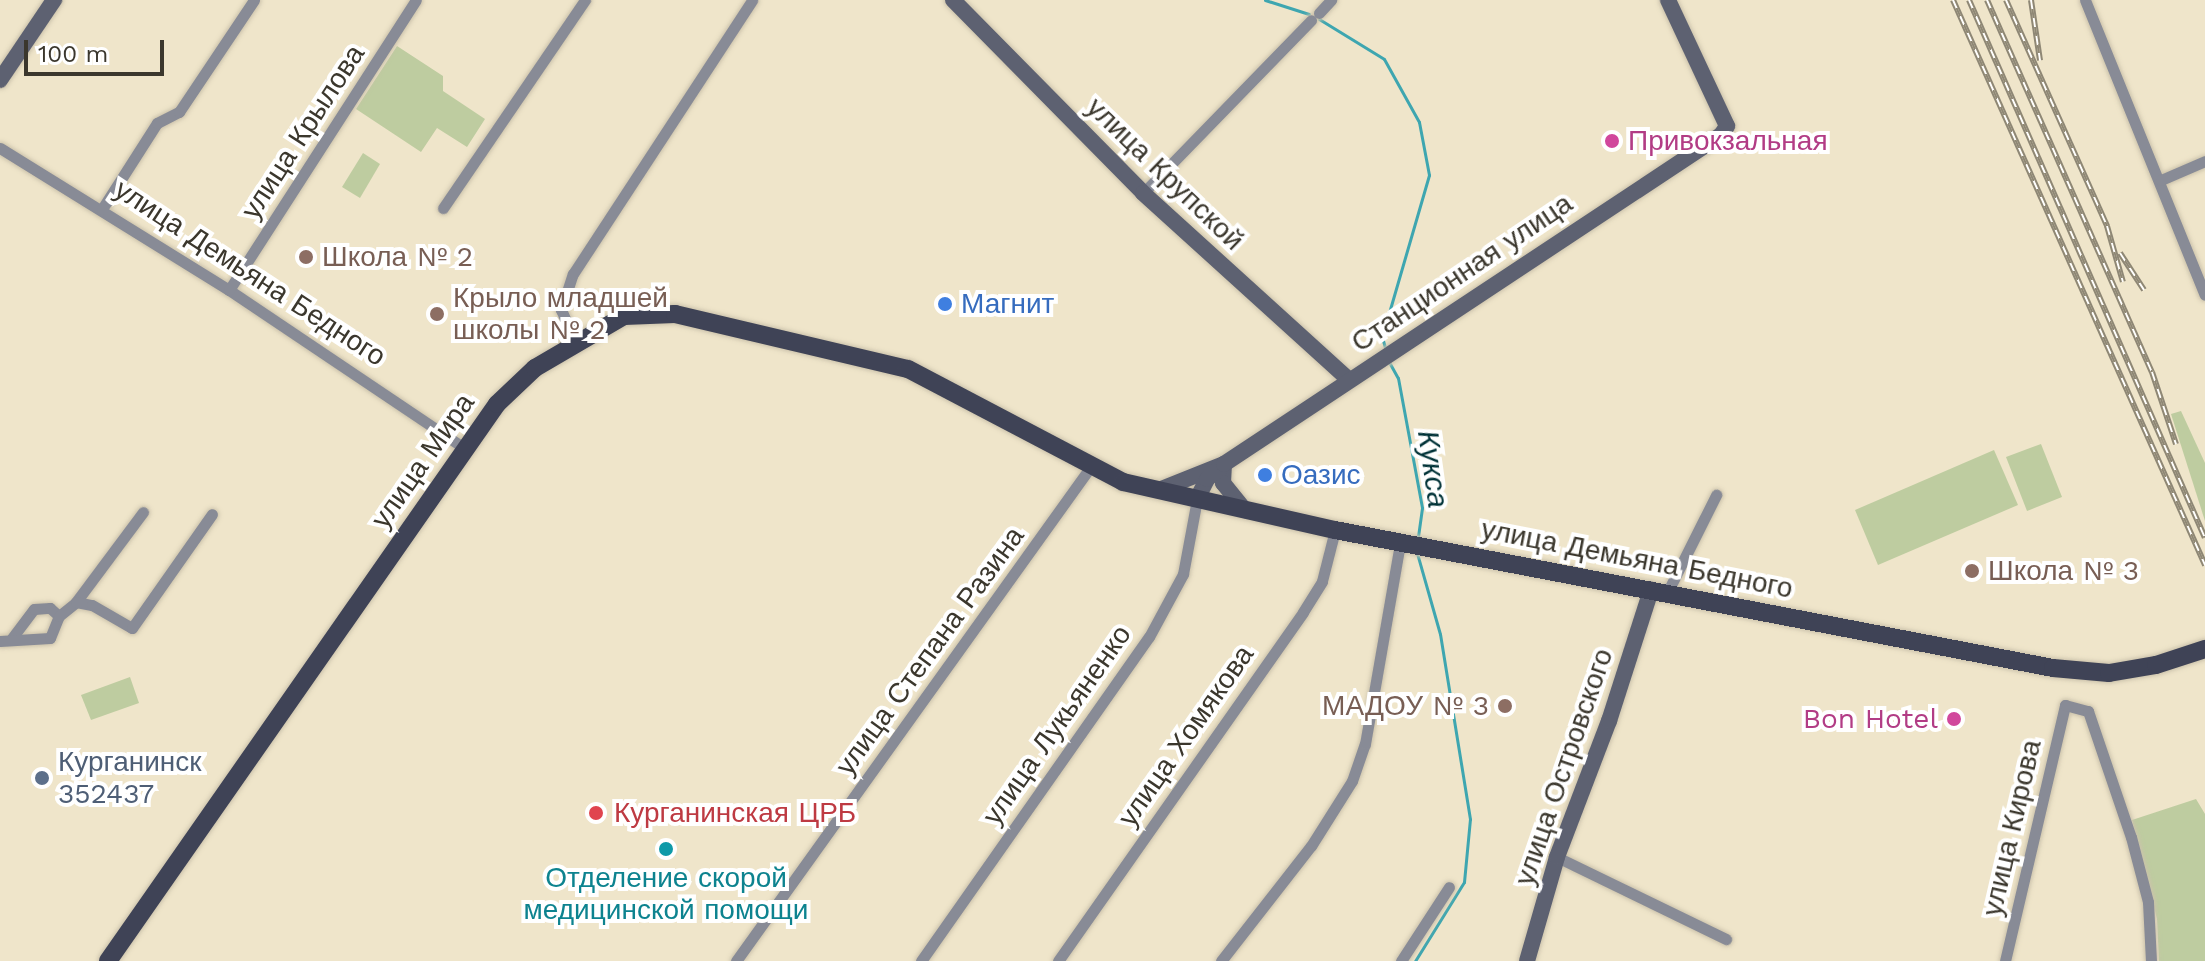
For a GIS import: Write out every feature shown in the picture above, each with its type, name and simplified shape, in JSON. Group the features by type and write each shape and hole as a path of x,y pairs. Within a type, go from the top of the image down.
{"main road":[{"name":"улица Демьяна Бедного","path":"575,341 624,316 675,314 856,354 951,388 1089,469 1158,490 1335,530 2053,668 2109,673 2203,649"},
{"name":"улица Мира","path":"108,961 497,404 535,368 575,341"}],"street":[{"path":"0,80 54,0"},
{"path":"102,209 157,123 179,112 254,0"},
{"name":"улица Крылова","path":"229,290 416,0"},
{"path":"443,208 585,0"},
{"path":"575,341 561,310 573,274 752,0"},
{"name":"улица Крупской","path":"953,0 1143,193 1349,380"},
{"path":"1143,193 1331,0"},
{"name":"Станционная улица","path":"1197,499 1207,479 1224,464 1721,135 1727,126 1668,0"},
{"path":"2085,0 2161,180 2205,295"},
{"name":"улица Демьяна Бедного","path":"0,148 229,290 466,449"},
{"path":"2161,180 2205,161"},
{"path":"1224,464 1223,483 1245,510"},
{"name":"Станционная улица","path":"1158,490 1224,464"},
{"name":"улица Степана Разина","path":"736,961 1089,469"},
{"path":"1659,592 1716,495"},
{"name":"улица Лукьяненко","path":"921,961 1149,637 1183,574 1197,499"},
{"path":"6,640 50,638 59,616 76,602 143,512"},
{"path":"76,602 92,605 132,628 212,514"},
{"name":"улица Хомякова","path":"1058,961 1303,612 1322,581 1335,530"},
{"path":"1221,961 1311,846 1352,781 1365,744 1411,545"},
{"name":"улица Островского","path":"1527,961 1557,857 1659,592"},
{"path":"6,640 34,609 50,608 59,616"},
{"name":"улица Кирова","path":"2005,961 2065,705 2088,711 2131,837 2148,902 2151,961"},
{"path":"1557,857 1726,939"},
{"path":"1401,961 1449,887"}],"green space":[{"path":"397,46 443,76 443,91 485,119 467,147 437,128 421,152 356,109"},
{"path":"363,153 380,164 360,198 342,187"},
{"path":"2181,411 2205,463 2205,521 2171,414"},
{"path":"2041,444 2062,497 2027,511 2006,457"},
{"path":"1994,450 2018,505 1878,565 1855,510"},
{"path":"130,677 139,703 91,720 81,695"},
{"path":"2196,799 2205,814 2205,961 2159,961 2157,919 2132,820"}],"waterway":[{"name":"Кукса","path":"1265,0 1309,14"},
{"name":"Кукса","path":"1319,19 1384,59 1419,122 1429,175 1382,337 1386,351"},
{"name":"Кукса","path":"1389,362 1398,378 1422,508 1418,538"},
{"name":"Кукса","path":"1415,961 1464,882 1470,819 1440,634 1417,553"}],"railway":[{"path":"1953,0 2205,565"},
{"path":"1969,0 2205,538"},
{"path":"1987,0 2152,372 2176,444"},
{"path":"2006,0 2107,226 2123,282"},
{"path":"2031,0 2040,60"},
{"path":"2120,253 2144,290"}],"place":[{"name":"Привокзальная","path":"1612,141"},
{"name":"Школа № 2","path":"306,257"},
{"name":"Магнит","path":"945,304"},
{"name":"Крыло младшей школы № 2","path":"437,314"},
{"name":"Оазис","path":"1265,475"},
{"name":"Школа № 3","path":"1972,571"},
{"name":"МАДОУ № 3","path":"1505,706"},
{"name":"Bon Hotel","path":"1954,719"},
{"name":"Курганинск 352437","path":"42,778"},
{"name":"Курганинская ЦРБ","path":"596,813"},
{"name":"Отделение скорой медицинской помощи","path":"666,849"}]}
